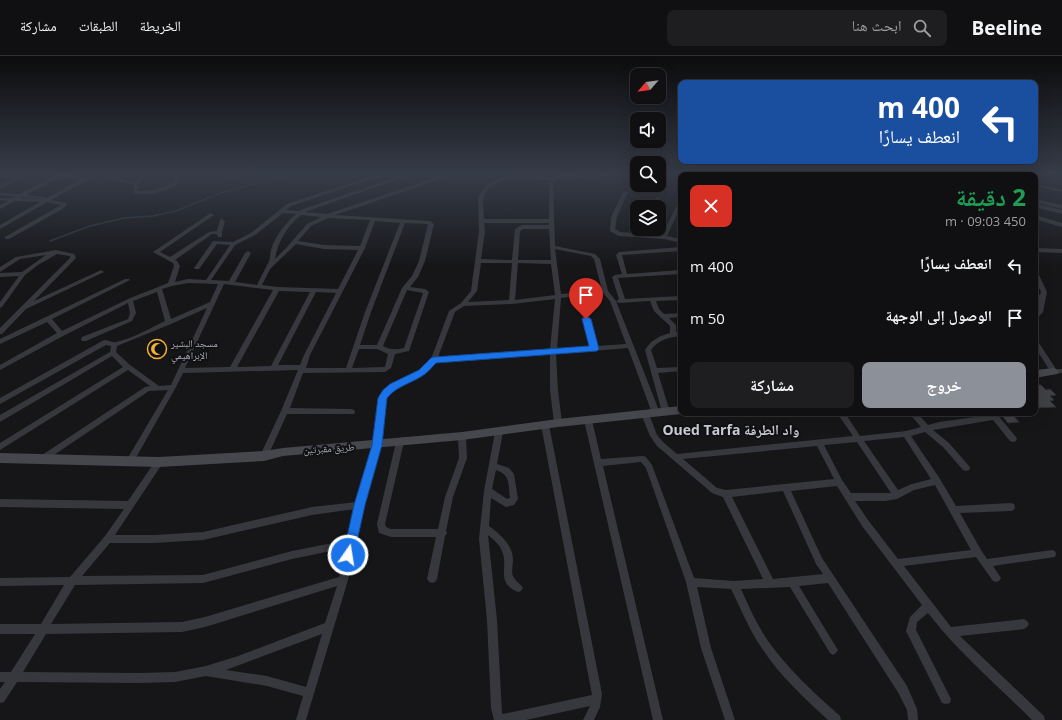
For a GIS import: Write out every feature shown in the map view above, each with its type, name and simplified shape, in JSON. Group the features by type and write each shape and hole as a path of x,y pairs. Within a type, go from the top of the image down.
{"street":[{"path":"0,227 40,205"},
{"path":"7,238 63,205"},
{"path":"207,282 233,244 253,234 289,205"},
{"path":"271,266 271,256 284,229 300,213 320,205"},
{"path":"259,286 268,268 309,225 326,216 359,205"},
{"path":"301,720 343,580 360,505 377,445 382,398 394,387 422,372 434,360 452,311 463,304 474,291 482,232 480,205"},
{"path":"551,205 553,262 558,296 553,352 554,390 558,424"},
{"path":"620,205 614,217 612,230 619,234 630,235"},
{"path":"1038,206 1062,212"},
{"path":"664,237 678,207"},
{"path":"281,211 373,220 428,222 432,224 422,261 414,277 405,288 379,347"},
{"path":"171,284 177,266 156,252 211,215"},
{"path":"1038,218 1062,225"},
{"path":"264,456 285,411 307,355 362,248 373,220"},
{"path":"221,242 219,232 222,221"},
{"path":"348,371 403,221"},
{"path":"481,221 551,224"},
{"path":"512,302 517,230 519,228 551,224"},
{"path":"170,260 211,233 219,232"},
{"path":"652,236 678,240"},
{"path":"197,268 212,244 221,242 233,244"},
{"path":"294,242 324,247 362,248"},
{"path":"552,247 594,255 597,259 605,290 613,301 631,346 661,412"},
{"path":"625,274 619,254 621,253 678,249"},
{"path":"1038,250 1062,251"},
{"path":"0,306 23,274 56,252"},
{"path":"0,270 18,258 56,252 72,256 73,258 20,310 0,332"},
{"path":"231,283 248,253"},
{"path":"478,261 553,262"},
{"path":"20,310 101,272"},
{"path":"623,300 615,278 617,276 625,274 678,272"},
{"path":"0,275 23,274"},
{"path":"1038,279 1043,290 1043,299 1040,312 1038,314"},
{"path":"0,342 127,280"},
{"path":"0,368 61,334 130,300 171,284 188,281 222,282 277,289 340,291"},
{"path":"130,461 172,387 222,282"},
{"path":"159,288 169,323"},
{"path":"356,348 379,347 383,350 402,352 407,349 426,292 423,290 405,288"},
{"path":"232,369 277,289"},
{"path":"274,367 314,290"},
{"path":"463,304 512,302 605,290"},
{"path":"577,294 586,319 594,349"},
{"path":"1038,296 1043,299"},
{"path":"613,301 678,298"},
{"path":"652,299 656,310 673,325 673,334"},
{"path":"84,339 130,320 134,312 130,300"},
{"path":"114,345 169,323 212,303"},
{"path":"663,316 678,315"},
{"path":"48,319 61,334"},
{"path":"661,412 654,371 648,350 651,344 673,334 678,334"},
{"path":"0,401 106,342 114,345"},
{"path":"113,353 114,345"},
{"path":"434,360 631,346"},
{"path":"1038,346 1058,372"},
{"path":"180,371 274,367 348,371 385,370 388,368 392,351"},
{"path":"113,353 128,367 156,387"},
{"path":"0,419 113,353"},
{"path":"0,447 128,367"},
{"path":"654,371 678,370"},
{"path":"1038,374 1058,372"},
{"path":"42,459 147,389 156,387 172,387"},
{"name":"طريق مقبرتين","path":"0,458 159,462 264,456 282,452 377,445 678,410"},
{"path":"285,411 351,412"},
{"path":"645,414 657,440 715,491 726,494 839,482"},
{"path":"843,416 897,495"},
{"path":"916,416 927,429 946,445 966,468"},
{"path":"675,457 906,434 944,424 988,416"},
{"path":"994,416 1013,439"},
{"path":"588,420 658,720"},
{"path":"545,426 597,694 595,707 588,720"},
{"path":"499,432 488,490 483,539 492,620 497,716 502,720 596,699"},
{"path":"906,434 937,480 978,552 996,578"},
{"path":"432,579 443,533 449,497 464,458 462,436"},
{"path":"400,442 381,524 382,530 391,533 443,533"},
{"path":"819,443 839,482 865,523 928,606 950,632 1040,720"},
{"path":"598,463 643,459 652,472 691,582 706,648 730,720"},
{"path":"0,698 72,581 108,539 159,462"},
{"path":"488,490 506,503 513,501 512,476 506,470 492,466"},
{"path":"848,497 885,497 897,495 912,487 937,480"},
{"path":"785,487 807,536 830,578 903,690 912,709 912,720"},
{"path":"726,494 770,583"},
{"path":"0,503 130,505"},
{"path":"108,539 154,539 203,536 312,510 360,505"},
{"path":"953,510 1011,507"},
{"path":"484,527 496,536 507,550 508,575 510,581 518,588"},
{"path":"0,582 202,579 292,555 351,543"},
{"path":"897,564 978,552"},
{"path":"986,563 1052,554"},
{"path":"691,582 734,585 792,582 830,578"},
{"path":"0,629 43,630 182,627 205,622 343,580"},
{"path":"792,582 833,650"},
{"path":"734,585 769,651 804,690 836,720"},
{"path":"928,606 913,620 911,631 946,699"},
{"path":"950,632 1024,624"},
{"path":"0,677 159,678 206,671 269,650 328,627"},
{"path":"206,671 267,681 309,693"}],"building":[{"path":"1038,385 1041,385 1046,390 1050,389 1056,395 1050,396 1054,400 1050,401 1056,407 1038,408"},
{"path":"1002,416 1014,416 1019,422 1008,423"}],"waterway":[{"path":"50,241 90,226 124,218 153,216 176,211 191,205"}],"place":[{"name":"مسجد البشير الإبراهيمي","path":"157,349"}],"district":[{"name":"Oued Tarfa واد الطرفة","path":"731,429"}],"route":[{"path":"348,555 377,445 382,398 386,392 422,372 434,360 594,349 586,319"}]}
